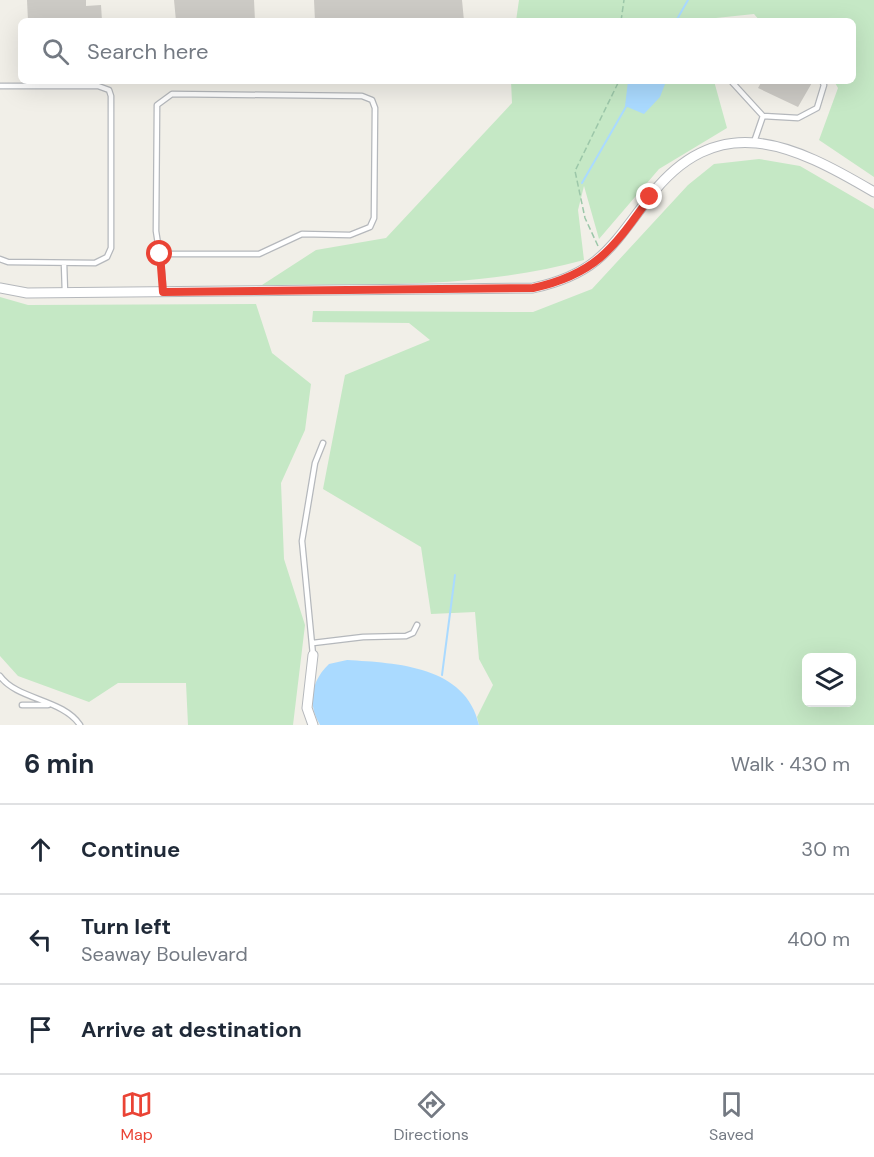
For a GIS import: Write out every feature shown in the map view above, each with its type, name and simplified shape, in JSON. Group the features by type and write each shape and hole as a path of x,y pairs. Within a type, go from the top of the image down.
{"street":[{"path":"0,288 27,293 64,293 533,288 577,275 602,256 623,234 668,175 682,164 709,148 754,142 797,152 874,192"},
{"path":"313,655 307,708 313,725"}],"lane":[{"path":"734,84 763,116 798,118 817,108 824,84"},
{"path":"0,86 98,86 109,90 111,96 111,248 107,257 95,263 8,262 0,258"},
{"path":"160,254 259,254 302,234 350,235 370,227 374,219 375,108 372,100 362,96 184,94 172,94 160,100 157,105 156,231 163,292"},
{"path":"754,142 763,116"},
{"path":"64,263 64,293"},
{"path":"313,655 302,541 315,463 323,443"},
{"path":"313,643 353,638 405,636 413,633 417,625"},
{"path":"0,676 12,687 72,714 80,725"},
{"path":"22,705 51,705"}],"path":[{"path":"621,18 624,0"},
{"path":"602,256 585,218 575,171 618,84"}],"green space":[{"path":"519,0 874,0 874,177 819,140 838,88 836,84 856,84 856,18 757,18 754,14 716,18 516,18"},
{"path":"511,84 715,84 727,128 659,169 599,239 584,186 578,210 584,260 505,276 464,280 384,284 262,285 316,250 386,238 512,103"},
{"path":"759,159 800,166 874,209 874,725 479,725 477,717 493,685 479,659 475,612 431,614 421,547 323,489 345,375 430,340 409,323 312,322 313,311 533,312 592,289 688,185 714,164"},
{"path":"0,297 28,305 256,304 272,353 311,384 305,430 281,483 284,559 305,625 293,725 188,725 186,683 118,683 89,702 18,676 0,656"}],"water":[{"path":"628,84 665,84 660,97 644,114 625,106"},
{"path":"347,660 407,666 445,679 460,690 472,705 479,725 320,725 312,701 315,685 329,664"}],"building":[{"path":"27,0 86,0 86,6 101,5 102,18 28,18"},
{"path":"174,0 254,0 255,18 176,18"},
{"path":"314,0 462,0 464,18 315,18"},
{"path":"760,84 811,84 798,107 758,88"}],"waterway":[{"path":"678,18 688,0"},
{"path":"582,183 627,105"},
{"path":"442,675 455,575"}],"route":[{"path":"160,254 163,263 163,292 533,288 558,283 594,264 623,234 650,197"}]}
